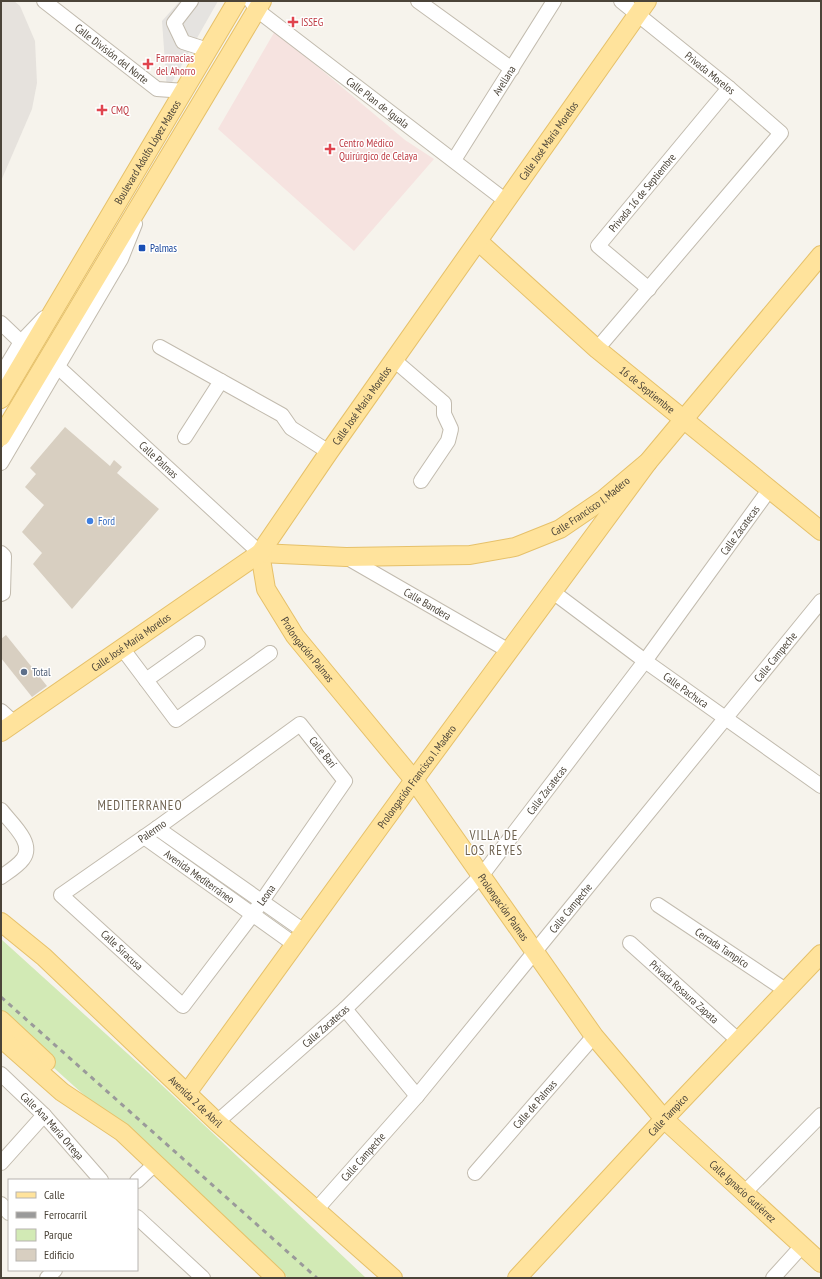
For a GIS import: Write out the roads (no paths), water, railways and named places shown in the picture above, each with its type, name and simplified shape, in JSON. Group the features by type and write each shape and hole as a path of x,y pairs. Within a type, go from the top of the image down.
{"main road":[{"name":"Boulevard Adolfo López Mateos","path":"1,399 237,1"},
{"name":"Boulevard Adolfo López Mateos","path":"1,437 146,195 257,4"},
{"name":"Calle José María Morelos","path":"8,728 260,553 329,452 479,242 506,201 642,8"},
{"name":"16 de Septiembre","path":"479,242 597,349 682,420 821,531"},
{"name":"Calle Francisco I. Madero","path":"260,553 346,557 470,555 515,547 560,529 604,499 648,462 821,255"},
{"name":"Prolongación Francisco I. Madero","path":"187,1093 299,937 648,462"},
{"name":"Prolongación Palmas","path":"260,553 266,589 295,636 414,780 594,1036 664,1119"},
{"name":"Avenida 2 de Abril","path":"1,922 44,957 217,1122 393,1278"},
{"name":"Calle Tampico","path":"517,1278 664,1119 739,1042 821,954"},
{"path":"1,1020 156,1162 276,1278"},
{"path":"1,1038 62,1092 122,1132"},
{"name":"Calle Ignacio Gutiérrez","path":"664,1119 743,1194 821,1263"}],"street":[{"name":"Calle División del Norte","path":"44,1 157,89 185,91"},
{"path":"191,1 174,23 183,42 208,50"},
{"path":"418,1 512,69"},
{"name":"Avellana","path":"454,160 554,1"},
{"name":"Privada Morelos","path":"621,1 642,8 729,88 781,133 649,289"},
{"name":"Calle Plan de Iguala","path":"257,4 506,201"},
{"name":"Privada 16 de Septiembre","path":"649,289 598,246 729,88"},
{"name":"Boulevard Adolfo López Mateos","path":"1,463 121,259 146,195"},
{"path":"597,349 649,289"},
{"name":"Boulevard Adolfo López Mateos","path":"1,375 21,342 58,303"},
{"path":"1,323 21,342"},
{"path":"160,347 282,415 291,428 329,452"},
{"path":"394,360 444,402 444,414 451,429 448,441 421,481"},
{"name":"Calle Palmas","path":"58,366 260,553"},
{"path":"185,437 221,380"},
{"name":"Calle Zacatecas","path":"217,1122 345,1009 482,875 644,661 769,490"},
{"path":"1,553 4,556 3,593 1,594"},
{"name":"Calle Bandera","path":"346,557 510,651"},
{"name":"Calle Pachuca","path":"552,592 644,661 821,786"},
{"name":"Calle Campeche","path":"316,1210 417,1096 821,601"},
{"path":"146,680 198,643"},
{"path":"122,648 176,720 270,653"},
{"path":"1,711 8,728"},
{"name":"Calle Barí","path":"300,724 346,781"},
{"name":"Palermo","path":"61,894 157,828 300,724"},
{"name":"Leona","path":"183,1006 253,914 346,781"},
{"path":"1,810 26,841 28,850 23,860 1,877"},
{"name":"Avenida Mediterráneo","path":"157,828 261,902 299,937"},
{"name":"Avenida Mediterráneo","path":"144,837 253,914 299,937"},
{"name":"Calle Siracusa","path":"61,894 183,1006"},
{"name":"Cerrada Tampico","path":"658,905 787,991"},
{"name":"Privada Rosaura Zapata","path":"630,943 739,1042"},
{"path":"345,1009 417,1096"},
{"name":"Calle de Palmas","path":"474,1173 594,1036"},
{"name":"Calle Ana María Ortega","path":"1,1074 44,1115 100,1179"},
{"path":"1,1164 44,1115"},
{"path":"743,1194 821,1115"},
{"path":"138,1180 156,1162"},
{"path":"1,1204 8,1212"},
{"path":"138,1218 201,1277"},
{"path":"773,1278 802,1246"}],"railway":[{"path":"1,997 317,1278"}],"place":[{"name":"ISSEG","path":"293,22"},
{"name":"Farmacias del Ahorro","path":"148,64"},
{"name":"CMQ","path":"102,110"},
{"name":"Centro Médico Quirúrgico de Celaya","path":"330,149"},
{"name":"Palmas","path":"142,248"},
{"name":"Ford","path":"90,521"},
{"name":"Total","path":"24,672"}],"district":[{"name":"MEDITERRANEO","path":"140,805"},
{"name":"VILLA DE LOS REYES","path":"494,842"}]}
